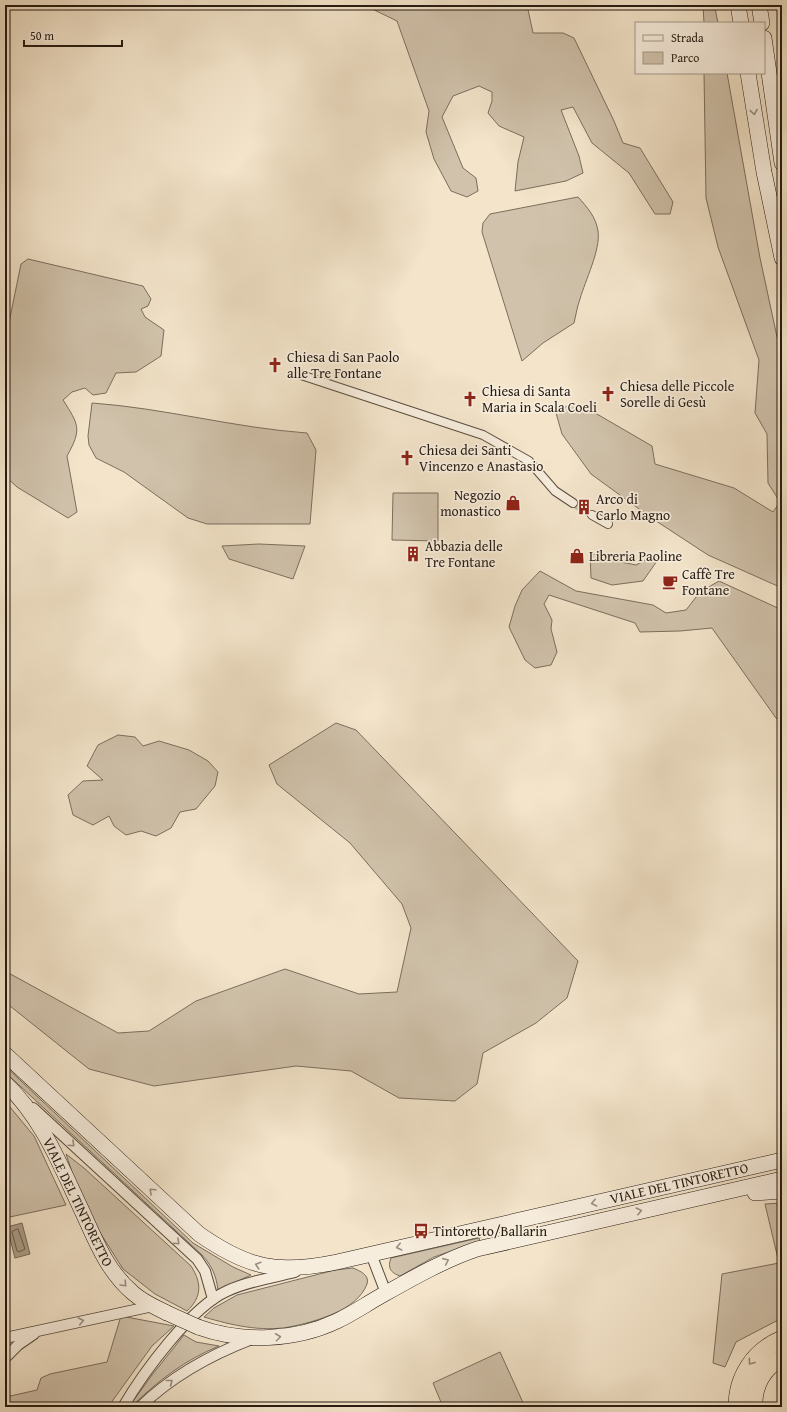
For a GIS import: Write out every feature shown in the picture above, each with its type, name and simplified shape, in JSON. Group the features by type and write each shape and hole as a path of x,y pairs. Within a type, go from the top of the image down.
{"highway":[{"path":"737,1407 740,1385 751,1361 768,1346 782,1339"},
{"path":"754,1407 754,1394 759,1381 770,1366 782,1358"}],"main road":[{"path":"738,5 741,22"},
{"path":"759,5 762,22"},
{"path":"765,45 782,163"},
{"path":"748,74 764,172 782,258"},
{"name":"VIALE DEL TINTORETTO","path":"5,1054 192,1228 212,1243 236,1256 265,1267 295,1268 337,1262 782,1160"},
{"name":"VIALE DEL TINTORETTO","path":"5,1083 22,1099 46,1135 98,1246 112,1271 133,1293 153,1306 198,1327 230,1336 256,1338 294,1334 325,1326 350,1315 433,1267 485,1247 782,1179"},
{"path":"710,1196 782,1191"}],"street":[{"path":"298,374 483,435 529,461 555,491 574,503"},
{"path":"592,515 608,524"},
{"path":"22,1099 197,1259 205,1272 213,1299"},
{"path":"576,1207 580,1225"},
{"path":"370,1254 386,1293"},
{"path":"123,1407 137,1384 164,1349 213,1299 227,1291 243,1285 337,1262"},
{"path":"5,1338 153,1306"},
{"path":"5,1358 18,1345 43,1329"},
{"path":"140,1407 177,1376 195,1365 231,1347 256,1338"}],"green space":[{"path":"364,5 527,5 533,33 563,33 574,38 623,143 640,148 673,202 670,214 655,214 629,173 592,143 573,107 561,110 579,156 583,173 566,181 515,191 518,162 524,137 499,126 488,113 492,101 492,92 479,86 453,96 442,117 463,168 476,178 478,191 467,197 451,191 434,159 426,132 429,111 397,21"},
{"path":"703,5 712,5 715,8 718,22 704,22"},
{"path":"704,74 727,74 760,258 782,360 782,588 708,555 650,517 591,474 562,434 556,413 570,404 590,410 652,446 655,464 734,488 773,512 780,502 768,483 767,434 755,413 759,360 718,247 706,198"},
{"path":"578,197 588,208 593,217 597,226 598,238 595,256 579,302 574,323 543,343 522,361 482,232 483,223 490,214"},
{"path":"28,259 143,286 151,299 148,306 141,309 145,317 164,330 161,356 136,372 116,373 106,393 93,395 85,388 72,392 63,400 77,427 75,439 67,456 77,512 68,518 17,487 5,476 5,342 21,264"},
{"path":"92,403 146,409 253,427 307,433 316,450 310,524 207,524 188,518 124,472 96,458 89,445 88,436"},
{"path":"393,493 438,493 438,541 392,540"},
{"path":"259,544 305,546 293,579 229,559 222,546"},
{"path":"590,552 601,558 636,565 656,554 657,561 643,581 612,585 591,578"},
{"path":"540,571 576,591 653,605 666,613 686,610 700,592 719,581 782,610 782,723 776,718 712,628 680,631 640,632 635,623 549,595 544,604 552,620 551,629 557,652 551,665 535,668 525,660 509,627 515,606 522,590"},
{"path":"336,723 356,730 578,961 567,998 536,1023 483,1053 477,1084 455,1101 399,1098 351,1071 296,1066 154,1086 89,1069 5,1002 5,971 118,1033 149,1031 196,1001 285,969 359,994 397,992 411,928 402,904 350,843 277,784 269,765"},
{"path":"118,735 135,737 143,746 159,741 189,750 208,761 218,772 215,786 196,809 180,812 171,828 156,836 141,831 126,835 114,826 109,816 93,825 73,815 68,795 83,781 103,780 87,766 98,745"},
{"path":"5,1066 193,1243 233,1267 251,1275 218,1290 213,1271 202,1255 5,1072"},
{"path":"5,1101 34,1136 66,1205 5,1218"},
{"path":"66,1154 84,1168 191,1266 195,1272 199,1284 199,1290 196,1300 187,1311 155,1294 123,1269 94,1223 75,1181"},
{"path":"782,1203 782,1318 736,1342 725,1367 713,1363 722,1274 779,1263 765,1204"},
{"path":"479,1238 480,1241 434,1257 400,1276 392,1272 389,1265 391,1258"},
{"path":"353,1268 359,1270 367,1278 367,1284 362,1293 345,1308 334,1314 310,1322 289,1327 268,1329 235,1325 204,1317 214,1308 237,1295 335,1270"},
{"path":"121,1316 174,1326 152,1346 108,1407 8,1407 6,1397 37,1390 41,1378 50,1374 107,1362"},
{"path":"184,1335 196,1342 219,1346 173,1371 133,1405 131,1404 152,1375"},
{"path":"500,1352 525,1407 443,1407 433,1383"}],"water":[{"path":"22,1223 30,1254 15,1258 7,1227"}],"tunnel":[{"path":"573,503 592,515"}],"place":[{"name":"Chiesa di San Paolo alle Tre Fontane","path":"275,365"},
{"name":"Chiesa delle Piccole Sorelle di Gesù","path":"608,394"},
{"name":"Chiesa di Santa Maria in Scala Coeli","path":"470,399"},
{"name":"Chiesa dei Santi Vincenzo e Anastasio","path":"407,458"},
{"name":"Negozio monastico","path":"513,503"},
{"name":"Arco di Carlo Magno","path":"584,507"},
{"name":"Abbazia delle Tre Fontane","path":"413,554"},
{"name":"Libreria Paoline","path":"577,556"},
{"name":"Caffè Tre Fontane","path":"670,582"},
{"name":"Tintoretto/Ballarin","path":"421,1231"}]}
